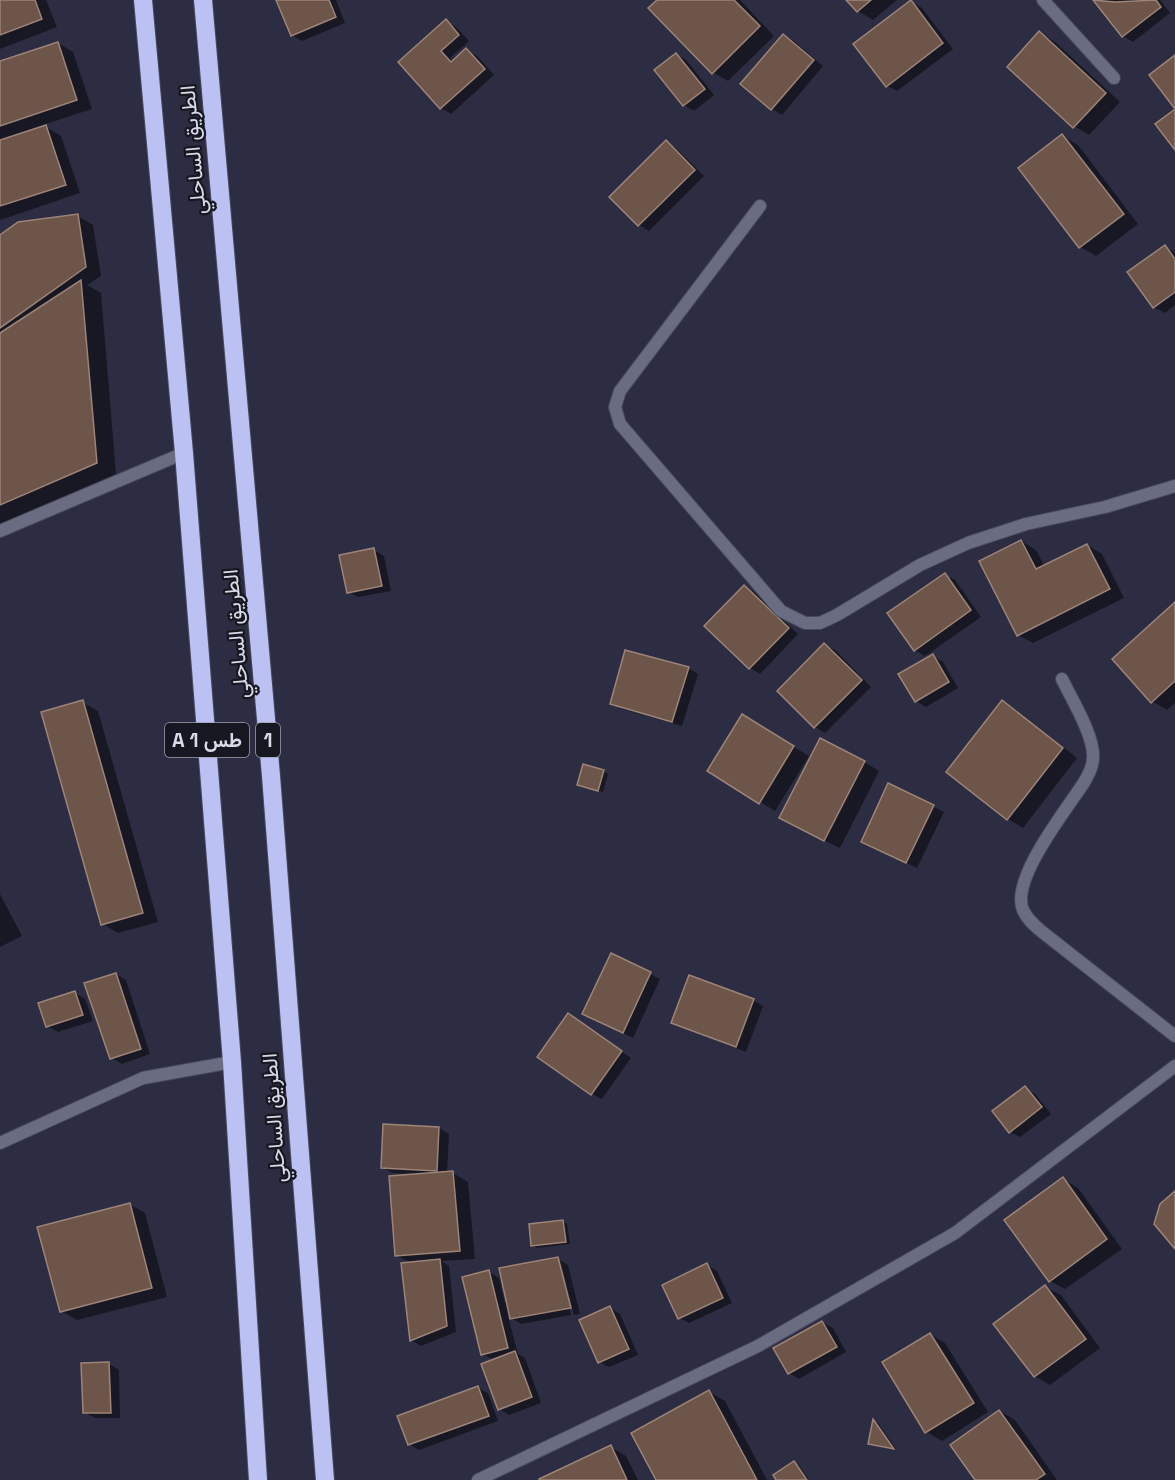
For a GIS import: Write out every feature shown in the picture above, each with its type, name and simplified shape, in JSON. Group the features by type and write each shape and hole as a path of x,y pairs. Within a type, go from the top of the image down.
{"highway":[{"name":"الطريق الساحلي","path":"143,0 184,453 232,1062 258,1480"},
{"name":"الطريق الساحلي","path":"204,1 271,776 325,1480"}],"street":[{"path":"1043,0 1114,78"},
{"path":"760,206 620,391 615,407 620,424 781,611 805,623 828,620 920,565 968,543 1026,524 1105,507 1175,486"},
{"path":"0,531 184,453"},
{"path":"1062,679 1089,735 1094,759 1083,784 1032,862 1023,883 1022,908 1029,920 1041,931 1175,1036"},
{"path":"0,1143 143,1078 232,1062"},
{"path":"478,1480 758,1346 955,1233 1175,1066"}],"building":[{"path":"0,0 35,0 42,19 0,35"},
{"path":"276,0 329,0 336,17 291,36"},
{"path":"657,0 734,0 760,26 712,74 648,8"},
{"path":"846,0 871,0 857,12"},
{"path":"911,0 943,43 886,87 853,44"},
{"path":"1093,0 1115,2 1156,0 1161,7 1122,37"},
{"path":"446,19 459,35 441,51 451,62 466,48 485,69 440,109 398,62"},
{"path":"1039,31 1106,93 1073,128 1007,67"},
{"path":"783,34 814,60 771,110 740,84"},
{"path":"58,42 77,100 0,126 0,61"},
{"path":"676,53 705,89 683,106 654,70"},
{"path":"1175,55 1175,109 1149,75"},
{"path":"1175,109 1175,150 1155,124"},
{"path":"46,125 66,185 0,206 0,140"},
{"path":"1062,134 1124,214 1079,248 1018,168"},
{"path":"666,140 695,170 638,226 609,197"},
{"path":"78,214 86,267 0,328 0,235 18,222"},
{"path":"1165,245 1175,259 1175,292 1153,308 1127,272"},
{"path":"81,280 97,463 0,505 0,333"},
{"path":"1021,540 1036,569 1087,544 1110,589 1017,636 979,561"},
{"path":"374,548 382,586 347,593 339,555"},
{"path":"945,573 971,610 914,651 887,613"},
{"path":"744,585 789,628 749,669 704,626"},
{"path":"1175,602 1175,681 1151,703 1112,659"},
{"path":"824,643 862,680 814,728 777,691"},
{"path":"625,650 689,667 672,722 610,704"},
{"path":"933,654 949,682 915,702 898,674"},
{"path":"83,700 143,913 101,925 41,712"},
{"path":"1002,700 1063,748 1007,820 946,772"},
{"path":"742,714 794,746 759,804 707,771"},
{"path":"820,738 865,761 824,841 779,818"},
{"path":"583,764 604,770 598,791 577,785"},
{"path":"888,783 934,805 906,863 861,842"},
{"path":"611,953 651,972 623,1033 582,1014"},
{"path":"116,973 141,1049 110,1059 84,983"},
{"path":"689,975 754,999 736,1047 671,1023"},
{"path":"75,991 83,1015 46,1027 38,1003"},
{"path":"568,1013 622,1051 591,1095 537,1057"},
{"path":"1025,1086 1042,1107 1009,1133 992,1111"},
{"path":"383,1124 439,1127 437,1171 381,1168"},
{"path":"453,1171 460,1251 395,1256 389,1176"},
{"path":"1063,1177 1107,1239 1049,1282 1004,1220"},
{"path":"1175,1191 1175,1249 1154,1224 1160,1204"},
{"path":"130,1203 152,1288 60,1312 37,1227"},
{"path":"563,1220 566,1242 531,1246 529,1224"},
{"path":"558,1257 571,1308 510,1319 499,1268"},
{"path":"440,1259 447,1326 410,1341 401,1263"},
{"path":"707,1263 723,1298 678,1319 662,1285"},
{"path":"489,1270 508,1348 481,1355 462,1277"},
{"path":"1045,1285 1086,1339 1034,1377 993,1324"},
{"path":"610,1306 629,1349 598,1363 579,1320"},
{"path":"822,1321 837,1347 788,1374 773,1348"},
{"path":"930,1333 974,1403 925,1433 882,1362"},
{"path":"515,1351 532,1397 498,1410 481,1364"},
{"path":"109,1362 111,1413 83,1413 81,1363"},
{"path":"478,1386 489,1416 408,1445 397,1416"},
{"path":"709,1390 757,1480 656,1480 631,1433"},
{"path":"999,1410 1045,1474 1036,1480 975,1480 950,1445"},
{"path":"873,1419 894,1449 868,1444"},
{"path":"611,1445 627,1480 539,1480 539,1479"},
{"path":"794,1461 807,1480 776,1480 773,1475"}]}
